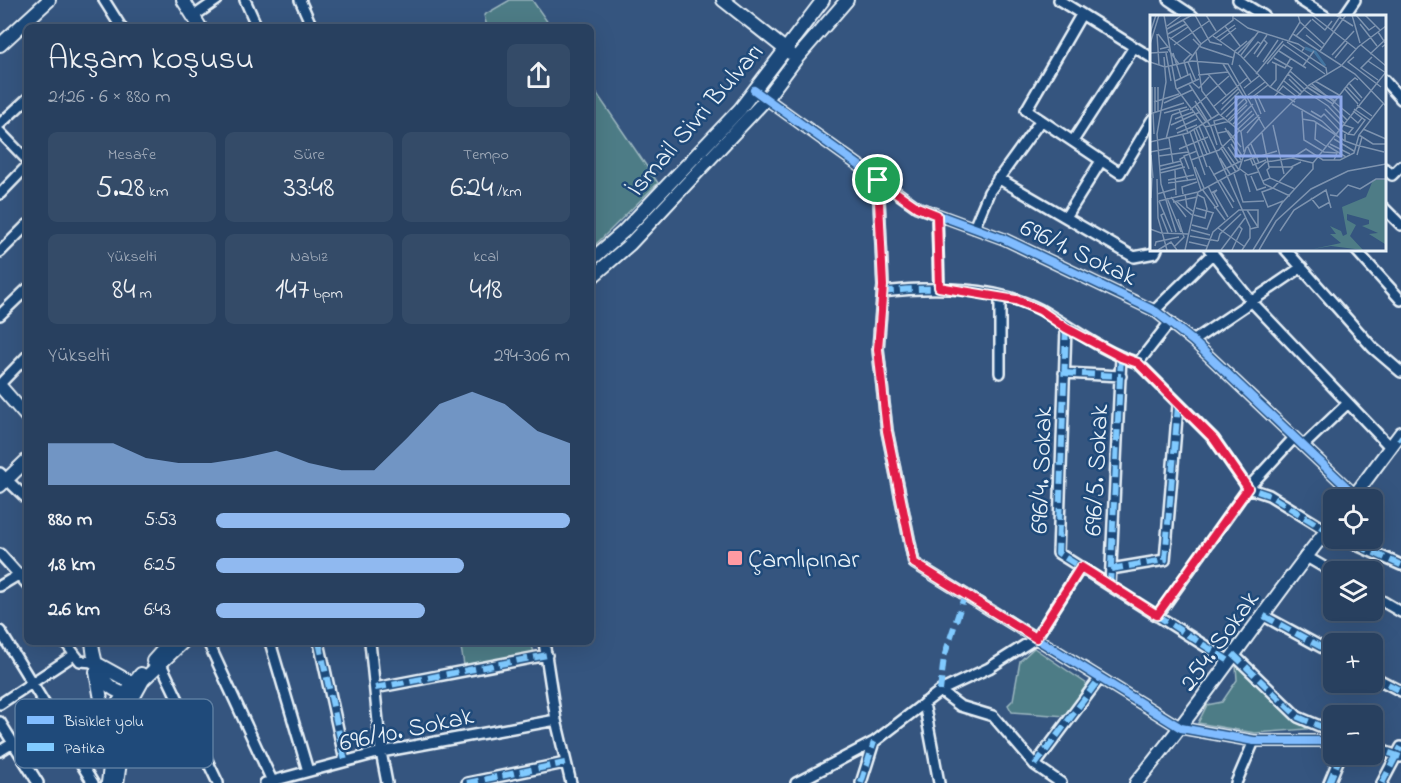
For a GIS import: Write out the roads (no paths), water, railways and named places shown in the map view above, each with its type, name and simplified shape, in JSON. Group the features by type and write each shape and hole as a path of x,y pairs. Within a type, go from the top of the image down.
{"main road":[{"path":"0,45 49,0"},
{"path":"183,0 197,22"},
{"path":"723,0 796,58"},
{"name":"İsmail Sivri Bulvarı","path":"594,257 638,216 754,90 825,0"},
{"name":"İsmail Sivri Bulvarı","path":"594,275 630,244 766,99 796,58 844,5"},
{"path":"0,385 24,413"},
{"path":"1359,489 1398,439"},
{"path":"2,480 24,462"},
{"name":"254. Sokak","path":"1136,783 1181,728 1231,657 1264,616 1305,556 1323,537"},
{"path":"92,645 101,699"},
{"path":"123,699 168,645"},
{"path":"129,699 130,691 180,645"},
{"path":"94,662 108,686 130,691"}],"street":[{"path":"104,0 119,23"},
{"path":"197,22 217,0"},
{"path":"245,0 256,24"},
{"path":"300,0 311,24"},
{"path":"825,0 844,5"},
{"path":"1059,0 1150,57"},
{"path":"1169,0 1192,15"},
{"path":"1238,0 1262,15"},
{"path":"1300,0 1323,15"},
{"path":"1345,15 1355,0"},
{"path":"1081,15 1026,110 1119,173 1150,123"},
{"path":"1073,141 1134,47"},
{"path":"1386,82 1400,95"},
{"name":"696/1. Sokak","path":"754,90 917,207 1004,239 1155,310 1193,341 1345,489"},
{"path":"0,124 24,102"},
{"path":"974,228 989,192 1041,120"},
{"path":"0,132 24,157"},
{"path":"1066,217 1101,160"},
{"path":"1401,166 1388,172 1401,183"},
{"path":"0,194 24,169"},
{"path":"998,178 1134,257 1156,250"},
{"path":"878,180 882,292 878,349 887,431 914,563 1181,728 1254,741 1323,741"},
{"path":"1386,210 1401,225"},
{"path":"937,215 939,287"},
{"path":"0,252 24,228"},
{"path":"1286,250 1373,348 1401,372"},
{"path":"1356,250 1401,300"},
{"path":"1155,310 1211,251 1251,301 1348,403 1398,439"},
{"path":"1193,341 1302,267"},
{"path":"882,292 939,287 1000,297 1040,310 1066,328 1121,357 1138,363 1214,439 1248,488 1269,495 1323,525"},
{"path":"0,315 24,292"},
{"path":"1000,297 1000,373"},
{"path":"1138,363 1170,322"},
{"name":"696/4. Sokak","path":"1066,328 1058,553 1157,615 1231,657 1298,717 1323,727"},
{"name":"696/5. Sokak","path":"1110,585 1121,357"},
{"path":"0,385 24,359"},
{"path":"1064,373 1121,376"},
{"path":"1303,446 1348,403"},
{"path":"1111,569 1165,560 1178,405"},
{"path":"1157,615 1248,488 1294,438"},
{"path":"2,480 24,497"},
{"path":"1369,549 1399,561"},
{"path":"0,554 24,580"},
{"path":"1305,556 1323,567"},
{"path":"796,783 874,742 940,691 989,668 1036,638 1081,567"},
{"path":"0,586 20,574"},
{"path":"1383,601 1401,612"},
{"path":"1264,616 1323,648"},
{"path":"0,631 42,699"},
{"path":"67,645 80,661 94,662"},
{"path":"209,645 270,782"},
{"path":"271,645 308,771"},
{"path":"320,645 345,761"},
{"path":"370,645 381,752 387,783"},
{"path":"545,645 556,720 571,783"},
{"path":"375,688 547,655"},
{"path":"0,704 74,656"},
{"path":"161,664 178,699"},
{"path":"1035,765 1100,678"},
{"path":"1383,681 1401,691"},
{"path":"940,691 960,706 993,716 1035,765 1061,783"},
{"path":"924,703 939,783"},
{"name":"696/10. Sokak","path":"270,782 381,752 556,720"},
{"path":"0,722 15,746"},
{"path":"1236,783 1254,741"},
{"path":"861,783 874,742"},
{"path":"0,750 13,743"},
{"path":"1382,783 1400,753 1383,749"},
{"path":"467,783 565,763"},
{"path":"1329,783 1336,765"},
{"path":"29,768 38,783"},
{"path":"84,768 93,783"},
{"path":"211,768 218,783"}],"place":[{"name":"Çamlıpınar","path":"735,558"}]}
